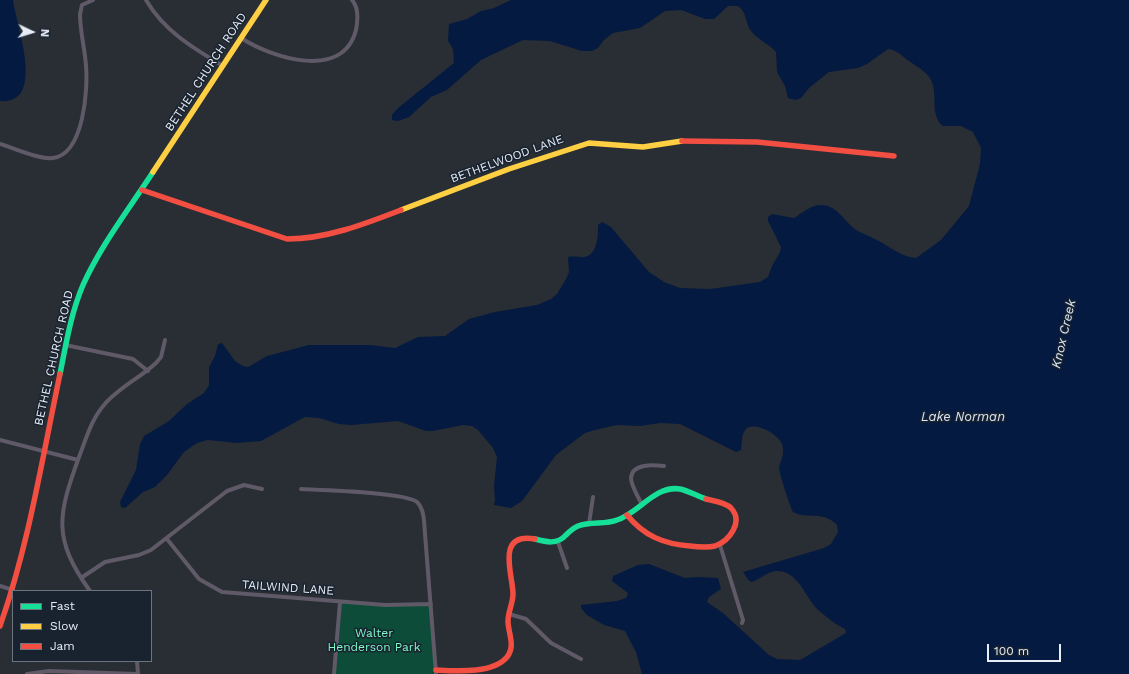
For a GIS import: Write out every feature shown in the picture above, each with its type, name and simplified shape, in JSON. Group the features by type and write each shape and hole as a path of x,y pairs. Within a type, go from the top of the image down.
{"street":[{"path":"0,144 49,158 61,155 72,143 81,122 87,80 80,14 82,5 93,0"},
{"path":"146,0 157,17 172,33 223,66"},
{"name":"BETHEL CHURCH ROAD","path":"13,590 20,564 65,345 76,303 84,281 266,0"},
{"path":"241,38 263,49 294,58 311,62 326,60 343,51 354,35 357,11 352,0"},
{"name":"BETHELWOOD LANE","path":"142,190 275,236 293,240 332,234 382,219 540,158 589,143 643,147 687,141 757,142 894,156"},
{"path":"89,590 66,551 62,530 65,500 78,460 92,425 100,410 116,394 148,371 160,357 165,340"},
{"path":"65,345 133,359 148,371"},
{"path":"0,440 44,450 78,460"},
{"path":"642,505 632,482 633,473 640,467 648,465 664,466"},
{"path":"81,578 100,565 145,552 167,539 227,490 244,485 262,490"},
{"path":"301,489 393,496 415,501 421,508 431,604 436,672 470,672 505,659 512,646 508,621 513,595 508,562 510,549 517,542 523,539 533,538 548,543 558,542 576,526 613,522 627,515 662,492 674,489 686,491 727,504 734,513 736,527 731,535 720,545 704,546 657,541 641,532 627,515"},
{"path":"589,524 593,497"},
{"name":"TAILWIND LANE","path":"167,539 200,579 215,589 230,593 398,606 431,604"},
{"path":"558,542 567,568"},
{"path":"720,545 743,620 742,623"},
{"path":"0,586 13,590"},
{"name":"BETHEL CHURCH ROAD","path":"0,626 12,593"},
{"path":"334,674 340,602"},
{"path":"509,614 526,619 551,643 582,659"},
{"path":"27,674 49,671 138,674 137,662"}],"green space":[{"name":"Walter Henderson Park","path":"340,602 430,604 436,674 334,674"}],"water":[{"path":"0,0 13,0 23,44 26,77 22,90 14,99 0,101"},
{"name":"Lake Norman","path":"511,0 1129,0 1129,674 642,674 636,652 625,631 604,625 587,615 581,608 581,605 617,601 626,598 628,593 612,581 613,576 638,565 649,564 685,578 718,578 721,589 709,597 707,602 723,613 769,655 777,659 800,660 846,633 845,629 817,609 800,584 789,575 783,572 775,571 752,582 749,581 743,572 824,548 831,544 838,532 837,525 832,520 821,516 804,515 793,512 779,468 783,454 782,444 776,436 766,430 755,427 750,427 744,431 741,450 736,452 680,424 660,423 640,426 617,425 585,433 556,455 522,501 511,508 494,505 497,457 493,448 478,430 472,426 463,425 426,431 398,421 351,425 339,424 319,418 305,417 261,441 237,443 208,440 197,443 184,452 167,475 155,487 143,492 125,508 121,507 120,502 136,470 140,444 144,436 169,421 187,404 204,393 209,385 209,367 215,356 218,344 222,343 235,361 248,367 267,356 309,345 370,345 395,348 418,337 445,336 469,319 495,312 537,305 551,299 557,294 569,272 568,257 584,257 592,253 595,249 598,225 602,222 611,227 649,272 664,282 680,288 710,289 760,282 768,277 781,247 768,221 768,217 772,214 794,218 814,206 826,205 836,210 857,231 900,253 916,258 941,240 969,206 980,164 981,148 973,132 961,126 943,126 939,121 935,109 934,89 925,72 897,52 888,49 867,64 858,68 829,72 809,88 801,98 796,100 788,98 785,86 777,72 776,52 751,31 743,11 738,6 728,6 714,19 705,19 681,10 665,11 640,28 613,33 604,40 598,48 592,51 582,51 550,41 523,40 481,60 447,90 431,97 409,117 398,121 392,120 392,115 398,108 454,63 453,49 448,41 449,24 467,19 481,11 494,8"}],"traffic: fast":[{"path":"60,374 72,318 83,285 107,241 153,172"},
{"path":"535,539 551,542 563,538 578,526 617,520 633,512 655,495 671,489 680,489 706,499"}],"traffic: slow":[{"path":"153,172 266,0"},
{"path":"401,210 509,169 589,143 643,147 682,141"}],"traffic: jam":[{"path":"682,141 757,142 894,156"},
{"path":"142,190 287,239 331,234 401,210"},
{"path":"0,626 27,533 60,374"},
{"path":"627,515 648,534 663,541 696,547 715,546 720,544 730,535 735,525 735,513 726,504 706,499"},
{"path":"436,670 464,671 484,669 501,662 507,657 511,648 508,621 513,594 509,566 510,548 515,542 523,539 535,539"}],"water label":[{"name":"Knox Creek","path":"1064,334"}]}
